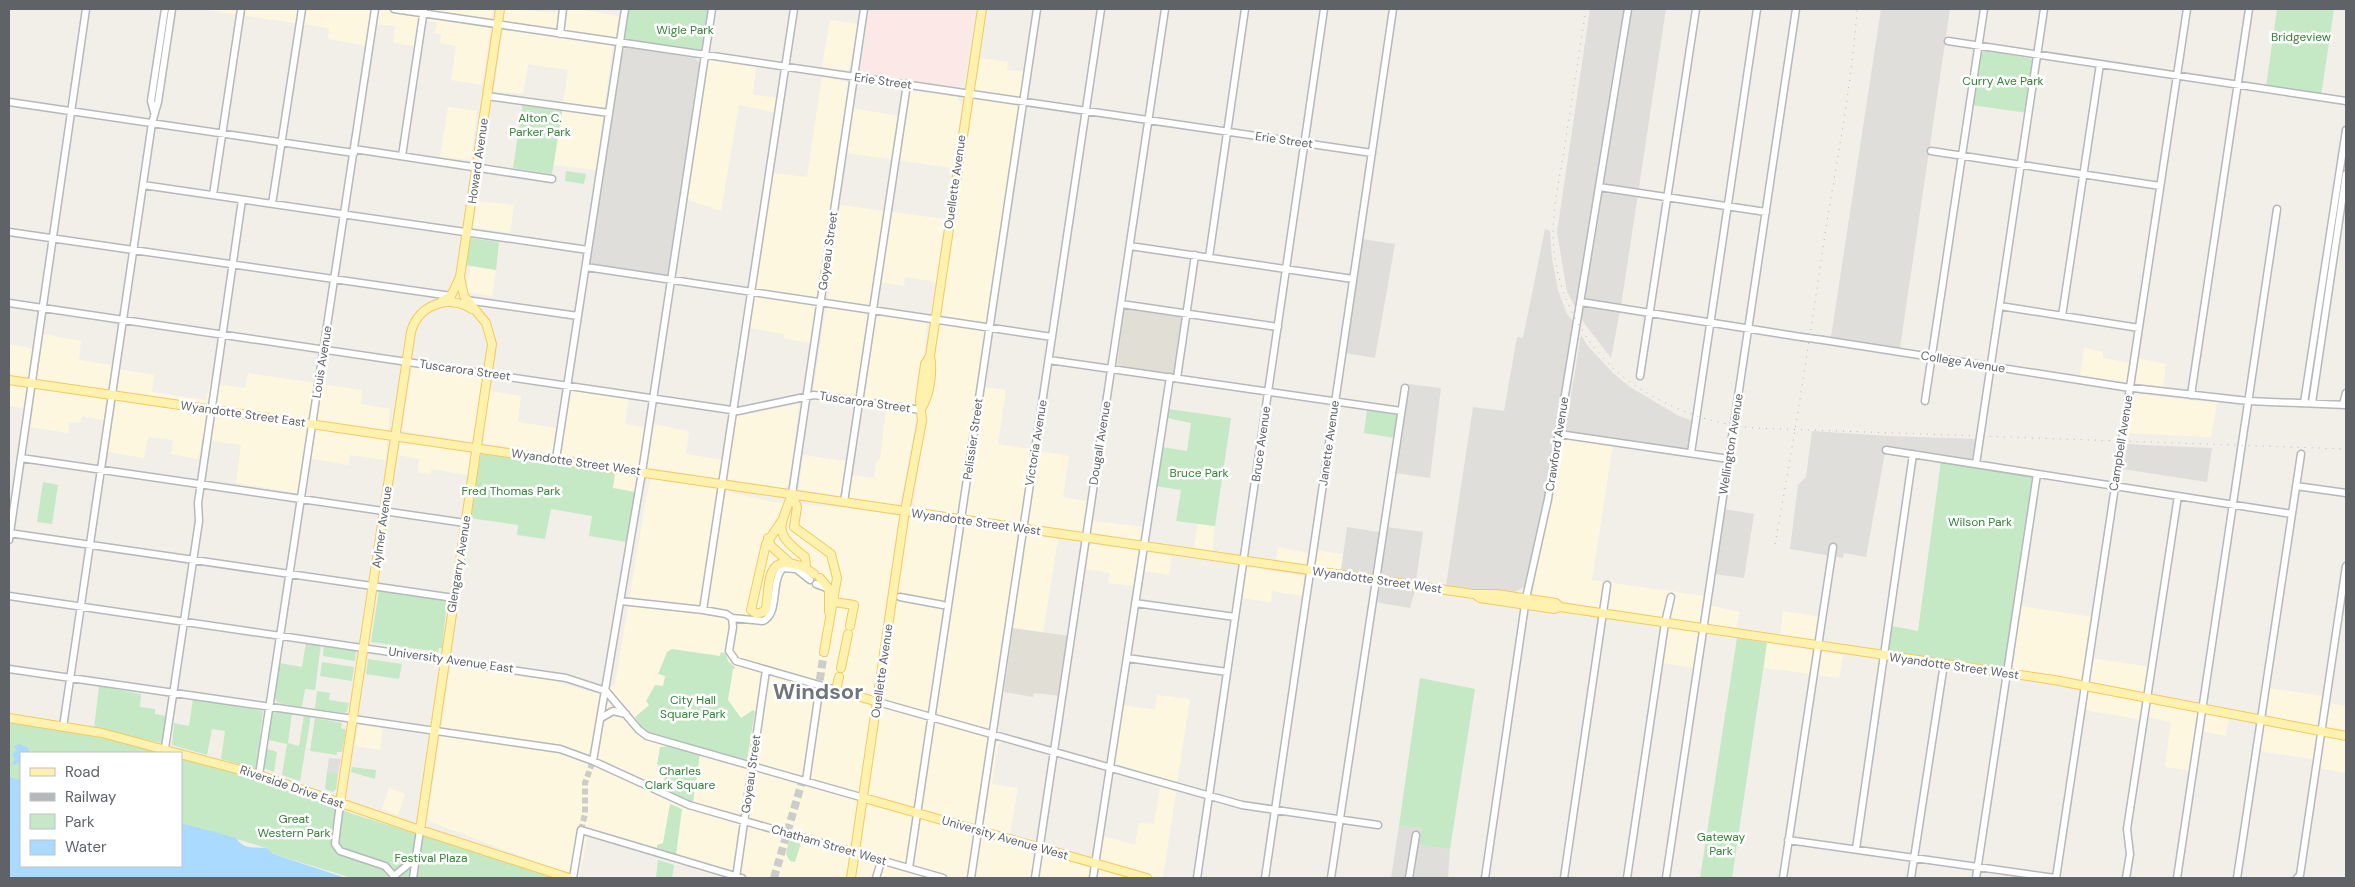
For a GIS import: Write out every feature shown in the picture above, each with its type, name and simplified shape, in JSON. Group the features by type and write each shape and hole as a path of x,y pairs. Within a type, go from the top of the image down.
{"main road":[{"name":"Howard Avenue","path":"451,296 460,277 500,9"},
{"name":"Ouellette Avenue","path":"851,878 912,464 911,454 917,420 921,410 920,400 926,364 930,356 982,9"},
{"name":"Glengarry Avenue","path":"420,830 492,337 486,323 466,300 460,277"},
{"path":"435,304 451,296"},
{"path":"435,304 458,302 475,311"},
{"name":"Aylmer Avenue","path":"340,803 406,362 414,323 422,313 435,304"},
{"name":"Wyandotte Street East","path":"9,380 476,448"},
{"name":"Wyandotte Street West","path":"476,448 1311,570 1476,595 1480,598 1556,603 1560,608 2007,673 2346,736"},
{"path":"792,494 783,519 782,535 786,543 805,557 806,567 815,579 829,589 828,621 824,652"},
{"path":"792,494 797,507 794,527 831,554 838,578 834,602 828,621"},
{"path":"783,519 768,538 751,607 753,612 760,614 766,609 774,568 779,564 790,563 806,567"},
{"path":"768,538 771,546 790,563"},
{"path":"834,602 854,605 841,668"},
{"path":"839,677 836,690 878,702"},
{"name":"Riverside Drive East","path":"9,718 63,727 179,752"},
{"name":"Riverside Drive East","path":"182,753 259,775 569,878"},
{"name":"University Avenue West","path":"864,798 1147,878"}],"street":[{"path":"86,9 9,535 454,598"},
{"path":"165,9 166,28"},
{"path":"63,727 152,123 158,102 160,68 166,28 172,9"},
{"path":"213,195 241,9"},
{"path":"272,204 302,9"},
{"name":"Louis Avenue","path":"259,775 375,9"},
{"name":"Erie Street","path":"394,9 424,11 498,25 1372,153"},
{"path":"560,34 563,9"},
{"path":"556,459 625,9"},
{"path":"594,761 642,472 712,9"},
{"path":"703,610 794,9"},
{"name":"Goyeau Street","path":"792,494 864,9"},
{"name":"Pelissier Street","path":"909,868 919,814 1037,9"},
{"name":"Victoria Avenue","path":"971,878 1102,9"},
{"name":"Dougall Avenue","path":"1036,878 1165,9"},
{"path":"1209,257 1245,9"},
{"name":"Bruce Avenue","path":"1197,878 1324,9"},
{"name":"Janette Avenue","path":"1265,878 1393,9"},
{"name":"Crawford Avenue","path":"1485,878 1525,601 1548,499 1628,9"},
{"path":"1640,376 1696,9"},
{"path":"1691,453 1757,9"},
{"name":"Wellington Avenue","path":"1666,878 1796,9"},
{"path":"1925,401 1984,9"},
{"path":"1976,464 2044,9"},
{"name":"Campbell Avenue","path":"2055,878 2187,9"},
{"path":"2191,395 2249,9"},
{"path":"402,156 424,11"},
{"path":"1948,42 2346,101"},
{"path":"2062,316 2100,64"},
{"path":"844,502 906,84"},
{"path":"487,96 609,113"},
{"path":"9,102 282,142 402,156 552,179"},
{"path":"2308,403 2346,130"},
{"path":"1931,150 2160,186"},
{"path":"2308,403 2346,174"},
{"path":"143,185 588,250"},
{"path":"1599,187 1766,212"},
{"path":"165,748 198,521 200,484 242,200"},
{"path":"2177,878 2277,209"},
{"path":"9,232 451,296"},
{"path":"1130,246 1353,279"},
{"path":"1093,878 1144,546 1195,255"},
{"path":"586,267 1052,337"},
{"path":"420,293 428,296 435,304"},
{"path":"466,300 578,316"},
{"name":"College Avenue","path":"1581,302 2130,388 2248,401 2344,404"},
{"name":"Tuscarora Street","path":"9,303 734,410 814,395 921,410"},
{"path":"1121,304 1278,327"},
{"path":"2000,306 2139,328"},
{"path":"1049,360 1401,411"},
{"path":"1331,878 1405,388"},
{"path":"2344,404 2346,393"},
{"path":"1559,434 1729,459"},
{"path":"1886,450 2292,514"},
{"path":"1856,850 1913,454"},
{"path":"2237,878 2301,454"},
{"path":"21,458 465,523"},
{"path":"1976,878 2037,474"},
{"path":"2296,486 2346,493"},
{"path":"2126,878 2130,854 2127,829 2178,496"},
{"path":"1782,878 1833,547"},
{"path":"2299,877 2346,566"},
{"path":"621,601 703,610 726,614 732,618 763,621 767,619 771,612 776,577 783,568 796,569 815,579"},
{"path":"1564,878 1607,585"},
{"name":"University Avenue East","path":"9,596 81,608 550,674 606,691"},
{"path":"900,598 943,605"},
{"path":"1627,878 1665,623 1671,598"},
{"path":"1135,603 1235,617"},
{"path":"732,618 733,627 729,651 732,658 740,663 836,690"},
{"path":"1127,658 1227,672"},
{"path":"1911,878 1944,664"},
{"name":"Chatham Street West","path":"9,669 560,749 594,761 689,805 942,878"},
{"name":"Goyeau Street","path":"738,878 744,821 766,670"},
{"path":"806,781 820,685"},
{"path":"606,691 639,730 647,736 864,798"},
{"path":"878,702 1242,805 1378,825"},
{"path":"601,718 614,711 626,714"},
{"path":"340,803 335,844 340,851 385,866 395,877 415,859"},
{"path":"413,878 420,830"},
{"path":"573,878 581,830 738,878"},
{"path":"1410,878 1416,835"},
{"path":"1788,840 2055,878"},
{"path":"876,878 880,865"}],"shaded area":[{"path":"199,9 493,9 482,85 451,80 456,46 440,43 441,34 435,33 437,22 419,20 414,46 393,43 395,26 370,24 366,46 328,39 329,28"},
{"path":"505,9 562,13 563,9 580,9 624,17 620,42 503,25"},
{"path":"869,9 976,9 961,85 954,87 861,72"},
{"path":"1590,9 1666,9 1621,306 1611,358 1584,323 1567,292 1557,232"},
{"path":"1881,9 1950,9 1900,348 1831,337"},
{"path":"830,20 859,24 849,70 822,67"},
{"path":"503,30 613,46 596,170 554,165 568,70 528,64 523,94 494,91"},
{"path":"627,47 695,58 701,64 669,276 592,266 590,262 622,51"},
{"path":"980,58 1008,62 1007,70 1025,72 977,386 1006,390 998,444 1069,456 1063,497 1095,503 1093,521 1145,527 1142,541 919,509 915,506 933,364"},
{"path":"711,60 756,67 753,95 779,98 777,113 739,105 721,211 686,199 707,63"},
{"path":"822,77 848,82 846,107 899,116 903,89 957,97 962,105 953,168 839,152 816,298 755,290 773,173 807,177"},
{"path":"448,107 477,111 471,160 440,157"},
{"path":"477,201 514,205 510,233 473,227"},
{"path":"840,205 945,219 936,282 905,277 904,286 879,282 875,308 828,299"},
{"path":"1545,229 1550,231 1552,258 1558,290 1567,314 1573,321 1543,505 1524,587 1513,593 1446,586 1473,407 1504,411 1517,337 1523,338"},
{"path":"1362,239 1395,244 1375,358 1345,353"},
{"path":"471,266 496,270 492,296 466,292"},
{"path":"754,296 815,306 811,343 784,339 784,334 749,328"},
{"path":"831,307 927,323 920,398 899,504 894,505 799,489 803,455 852,462 851,475 874,478 876,463 880,458 886,410 812,400 825,311"},
{"path":"1124,308 1182,317 1174,374 1117,366"},
{"path":"43,334 81,341 79,360 112,365 104,420 82,416 80,423 69,422 68,433 30,427 33,410 9,406 9,344 40,350"},
{"path":"1581,335 1587,345 1613,373 1630,387 1679,416 1693,421 1689,453 1565,432"},
{"path":"2084,348 2103,352 2103,358 2130,363 2131,357 2166,364 2163,387 2080,376"},
{"path":"412,366 483,376 475,440 473,442 402,431"},
{"path":"119,369 154,375 152,392 206,400 210,383 245,388 248,373 362,390 361,404 390,409 386,460 350,455 348,465 303,457 297,493 236,483 241,445 202,439 198,459 171,454 173,440 148,437 144,458 108,452"},
{"path":"1408,384 1441,388 1430,478 1395,473"},
{"path":"571,388 629,397 625,424 644,427 653,424 689,431 686,454 729,461 735,419 738,416 799,404 790,485 784,488 483,443 489,391 521,396 518,422 564,429"},
{"path":"2135,394 2217,403 2211,437 2127,433"},
{"path":"1812,431 1978,439 1974,461 1886,447 1866,557 1844,553 1843,558 1790,549 1798,485 1806,477"},
{"path":"1563,437 1613,444 1592,580 1706,596 1710,606 1740,612 1736,629 1609,610 1536,596 1533,593 1538,556 1552,503"},
{"path":"400,442 471,452 467,475 432,469 430,474 418,472 419,459 398,455"},
{"path":"2125,444 2212,448 2207,482 2122,469"},
{"path":"615,473 636,478 635,492 612,488"},
{"path":"653,479 730,490 733,493 774,502 846,508 1058,539 1043,633 1013,628 998,728 1002,742 998,745 992,784 1018,788 1010,834 1092,858 1099,858 1103,836 1135,845 1139,823 1154,824 1160,787 1176,792 1163,878 724,878 667,861 667,852 589,828 579,878 431,822 428,816 452,667 550,680 595,693 615,685 644,510 650,481"},
{"path":"1724,509 1754,514 1744,578 1714,574"},
{"path":"1198,524 1215,526 1212,551 1194,548"},
{"path":"1347,527 1385,533 1387,527 1423,532 1416,581 1341,570"},
{"path":"1092,544 1172,556 1169,575 1144,571 1141,587 1108,583 1109,573 1084,569 1089,547"},
{"path":"1278,547 1311,554 1312,550 1343,554 1341,570 1276,560"},
{"path":"1245,567 1305,576 1305,596 1272,591 1271,602 1240,598"},
{"path":"1380,586 1415,591 1410,608 1375,602 1377,589"},
{"path":"2021,606 2092,617 2086,657 2150,667 2146,689 2141,693 2131,692 2128,689 2012,669"},
{"path":"1783,611 1820,617 1816,641 1780,635"},
{"path":"1013,628 1070,636 1061,696 1034,693 1033,697 1004,692"},
{"path":"1667,628 1697,633 1700,637 1695,668 1662,663"},
{"path":"1767,643 1843,655 1839,678 1764,668"},
{"path":"2269,688 2330,697 2329,703 2346,706 2346,732 2307,726 2304,723 2283,719 2270,719 2266,711"},
{"path":"2088,690 2196,711 2199,717 2191,771 2165,767 2171,722 2148,717 2147,721 2085,710"},
{"path":"1157,695 1190,699 1177,783 1115,763 1123,705 1155,710"},
{"path":"2205,713 2229,717 2226,736 2201,731"},
{"path":"2267,723 2346,741 2346,773 2318,768 2318,760 2259,751 2263,727"},
{"path":"358,725 383,728 380,750 355,746"},
{"path":"329,758 341,759 338,774 327,772"},
{"path":"389,788 405,794 398,815 382,809"},
{"path":"1399,826 1422,828 1419,845 1450,849 1448,878 1391,878"}],"green space":[{"name":"Wigle Park","path":"625,9 712,9 705,55 620,42"},
{"name":"Bridgeview","path":"2277,9 2334,9 2321,96 2266,87"},
{"name":"Curry Ave Park","path":"1985,50 2033,59 2027,113 1972,105 1980,54"},
{"name":"Alton C. Parker Park","path":"523,102 563,107 552,174 513,168"},
{"path":"566,171 586,174 584,184 565,181"},
{"path":"470,238 499,242 496,270 465,265"},
{"name":"Bruce Park","path":"1168,409 1231,418 1215,526 1176,521 1181,490 1155,486 1162,447 1187,451 1191,423 1167,418"},
{"path":"1367,410 1398,414 1395,438 1364,433"},
{"name":"Fred Thomas Park","path":"481,454 615,473 613,488 635,492 627,542 589,536 592,516 551,509 545,539 517,535 518,525 469,518"},
{"name":"Wilson Park","path":"1941,461 2034,476 2005,668 1890,651 1889,648 1892,626 1918,631"},
{"path":"43,482 58,485 52,524 37,522"},
{"path":"379,590 447,600 442,648 439,648 438,652 371,642"},
{"name":"Gateway Park","path":"1737,638 1767,643 1732,878 1700,878"},
{"path":"306,642 321,644 315,690 305,689 302,707 278,703 274,697 280,663 302,667"},
{"path":"324,645 356,650 355,661 323,656"},
{"name":"City Hall Square Park","path":"672,649 720,656 721,652 726,654 728,661 736,668 733,669 728,700 741,718 753,710 755,712 747,760 651,735 646,733 635,717 649,705 646,701 655,685 663,686 665,676 658,674 667,652"},
{"path":"368,659 402,664 399,679 366,674"},
{"path":"322,662 354,667 352,681 320,676"},
{"path":"1420,678 1475,689 1450,849 1419,845 1422,828 1399,826"},
{"path":"99,686 141,694 140,707 155,709 155,714 166,716 162,743 94,729"},
{"path":"317,691 330,693 329,700 349,703 347,711 345,713 315,709"},
{"path":"193,699 263,711 256,769 221,759 225,731 212,729 207,755 172,745 174,723 189,726"},
{"path":"272,712 292,713 288,743 299,746 304,715 311,716 300,781 282,775 287,744 268,740"},
{"path":"315,718 342,723 341,728 346,730 342,752 337,752 337,755 310,751"},
{"path":"9,721 112,740 160,752 20,752 20,780 9,777"},
{"name":"Charles Clark Square","path":"671,746 700,754 693,803 662,790 666,767 657,765 660,747"},
{"path":"267,749 277,752 274,772 264,768"},
{"name":"Great Western Park","path":"182,758 254,777 353,814 559,878 352,878 273,854 267,848 182,823"},
{"path":"352,767 376,770 375,779 351,772"},
{"path":"327,772 338,774 336,789 333,792 325,789"},
{"path":"670,804 682,809 676,855 657,848 657,845 663,843"},
{"path":"789,840 801,843 795,862 790,861 786,854"},
{"path":"658,860 674,865 672,878 656,878"}],"water":[{"path":"19,744 27,747 30,752 20,752 20,762 15,765 12,763 15,759 12,754 17,750 13,747"},
{"path":"9,777 20,780 20,867 182,867 182,823 236,838 246,846 267,848 273,854 346,878 9,878"}],"tunnel":[{"path":"818,692 824,652"},
{"path":"581,830 585,814 585,783 593,761"},
{"path":"774,878 804,775"}],"railway":[{"path":"1586,9 1553,223 1555,256 1559,278 1566,299 1587,338 1616,371 1648,394 1706,419 1754,428 2346,449"},
{"path":"1775,544 1844,122 1852,66 1857,9"}],"district":[{"name":"Windsor","path":"818,691"}],"park label":[{"name":"Festival Plaza","path":"431,858"}]}
